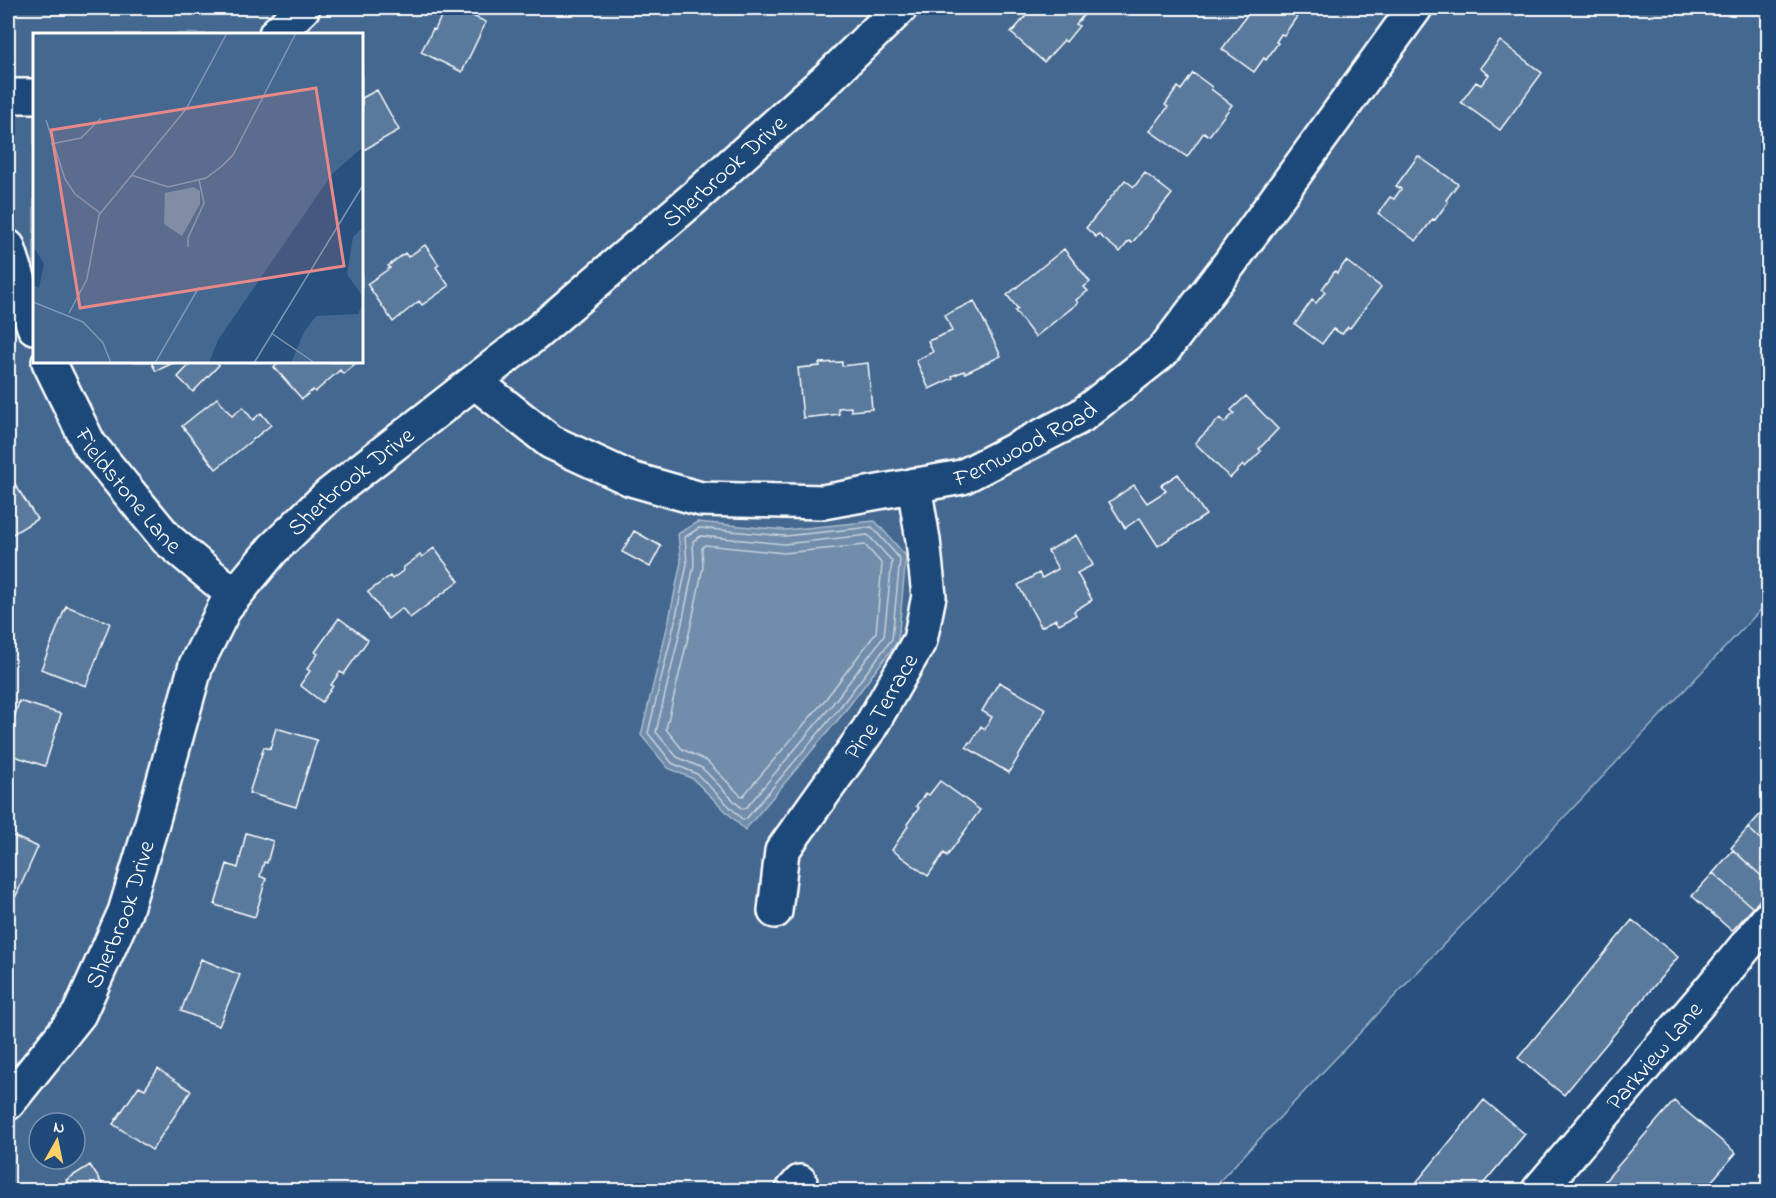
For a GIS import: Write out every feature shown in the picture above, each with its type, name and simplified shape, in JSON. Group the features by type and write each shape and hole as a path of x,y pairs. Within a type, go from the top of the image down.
{"street":[{"path":"277,33 303,8"},
{"name":"Sherbrook Drive","path":"8,1103 79,1014 125,912 196,665 225,607 273,549 328,495 534,335 694,198 827,79 900,8"},
{"name":"Fernwood Road","path":"475,382 551,442 631,479 701,499 824,502 962,477 1081,416 1163,351 1230,263 1415,8"},
{"path":"8,96 33,96"},
{"path":"8,247 33,324"},
{"name":"Fieldstone Lane","path":"49,363 89,444 167,540 234,596"},
{"name":"Pine Terrace","path":"775,911 782,850 869,729 920,640 929,596 914,485"},
{"name":"Parkview Lane","path":"1539,1191 1768,919"}],"shaded area":[{"path":"8,8 1768,8 1768,602 1211,1190 8,1190"}],"water":[{"path":"875,521 906,556 898,641 842,715 745,830 693,779 668,768 641,735 681,562 678,534 697,522 785,530"}],"building":[{"path":"67,8 122,8 122,12 67,10"},
{"path":"445,8 455,8 486,22 462,72 421,52"},
{"path":"1033,8 1086,8 1088,10 1076,24 1079,26 1066,42 1064,40 1044,62 1011,33"},
{"path":"1252,8 1303,8 1284,35 1281,34 1276,42 1278,43 1266,60 1264,58 1254,72 1222,49"},
{"path":"1500,41 1542,73 1500,130 1461,102 1476,82 1481,85 1489,75 1480,68"},
{"path":"1193,73 1232,105 1209,136 1204,132 1187,157 1150,131 1168,107 1165,105 1178,87 1181,90"},
{"path":"377,90 399,130 363,150 363,97"},
{"path":"1418,156 1458,184 1435,220 1433,219 1416,241 1378,213 1390,197 1394,199 1401,189 1396,186"},
{"path":"1145,173 1172,194 1132,243 1129,241 1120,252 1098,234 1096,237 1086,228 1125,180 1134,187"},
{"path":"425,245 439,265 436,267 449,286 422,305 419,301 393,322 367,284 390,268 388,266 405,253 408,257"},
{"path":"1064,249 1090,282 1084,287 1088,291 1076,300 1078,303 1035,337 1015,311 1018,309 1007,295"},
{"path":"1346,261 1381,287 1350,328 1348,327 1342,334 1333,329 1322,344 1295,324 1312,300 1316,303 1325,292 1322,289 1335,271 1337,273"},
{"path":"974,301 1001,356 965,373 964,371 952,376 953,378 929,389 916,360 933,352 928,341 952,331 945,315"},
{"path":"842,362 842,366 868,363 872,409 851,411 851,407 838,408 839,414 803,418 798,368 820,366 819,363"},
{"path":"152,363 173,363 156,371"},
{"path":"191,363 216,363 219,365 193,392 178,377"},
{"path":"279,363 356,363 343,374 340,370 315,392 313,390 302,399 274,367"},
{"path":"1246,396 1278,429 1259,449 1261,451 1230,478 1195,443 1220,418 1224,423 1234,413 1231,410"},
{"path":"217,398 232,416 243,407 253,420 261,413 271,425 216,469 182,426"},
{"path":"1178,474 1206,515 1158,546 1140,518 1125,528 1109,502 1134,485 1147,503 1166,491 1161,485"},
{"path":"13,481 37,519 8,537 8,483"},
{"path":"634,531 661,546 650,567 622,552"},
{"path":"1076,535 1093,565 1077,573 1092,600 1074,611 1076,615 1059,624 1056,619 1041,627 1018,585 1039,573 1042,578 1058,569 1048,551"},
{"path":"434,548 459,581 410,618 402,608 388,619 368,592 390,576 392,579 420,555 422,557"},
{"path":"66,606 110,623 86,686 41,669"},
{"path":"339,618 368,640 344,674 340,672 322,702 300,685 310,671 307,669 318,654 315,652"},
{"path":"999,682 1046,709 1009,773 966,747 981,726 985,729 992,717 982,711"},
{"path":"19,701 61,714 45,766 8,754 8,741"},
{"path":"276,728 317,740 296,807 249,793 264,747 270,749"},
{"path":"940,781 980,810 947,856 944,853 928,876 892,850 919,808 916,806"},
{"path":"1766,808 1768,811 1768,846 1748,828"},
{"path":"1748,828 1768,846 1768,882 1731,848"},
{"path":"246,833 273,841 267,863 264,862 260,876 266,879 255,917 215,905 227,864 238,868"},
{"path":"8,834 38,847 16,896 8,892"},
{"path":"1733,850 1768,882 1768,890 1753,908 1713,873"},
{"path":"1713,873 1753,908 1732,931 1692,896"},
{"path":"1632,920 1678,957 1564,1095 1518,1058"},
{"path":"201,959 240,975 219,1026 181,1011"},
{"path":"158,1069 191,1091 152,1150 113,1124 139,1086 145,1089"},
{"path":"1484,1100 1525,1134 1478,1190 1410,1190"},
{"path":"1674,1101 1736,1153 1704,1190 1597,1190"},
{"path":"90,1165 106,1190 73,1190 66,1180 80,1171 87,1171 87,1167"}]}
